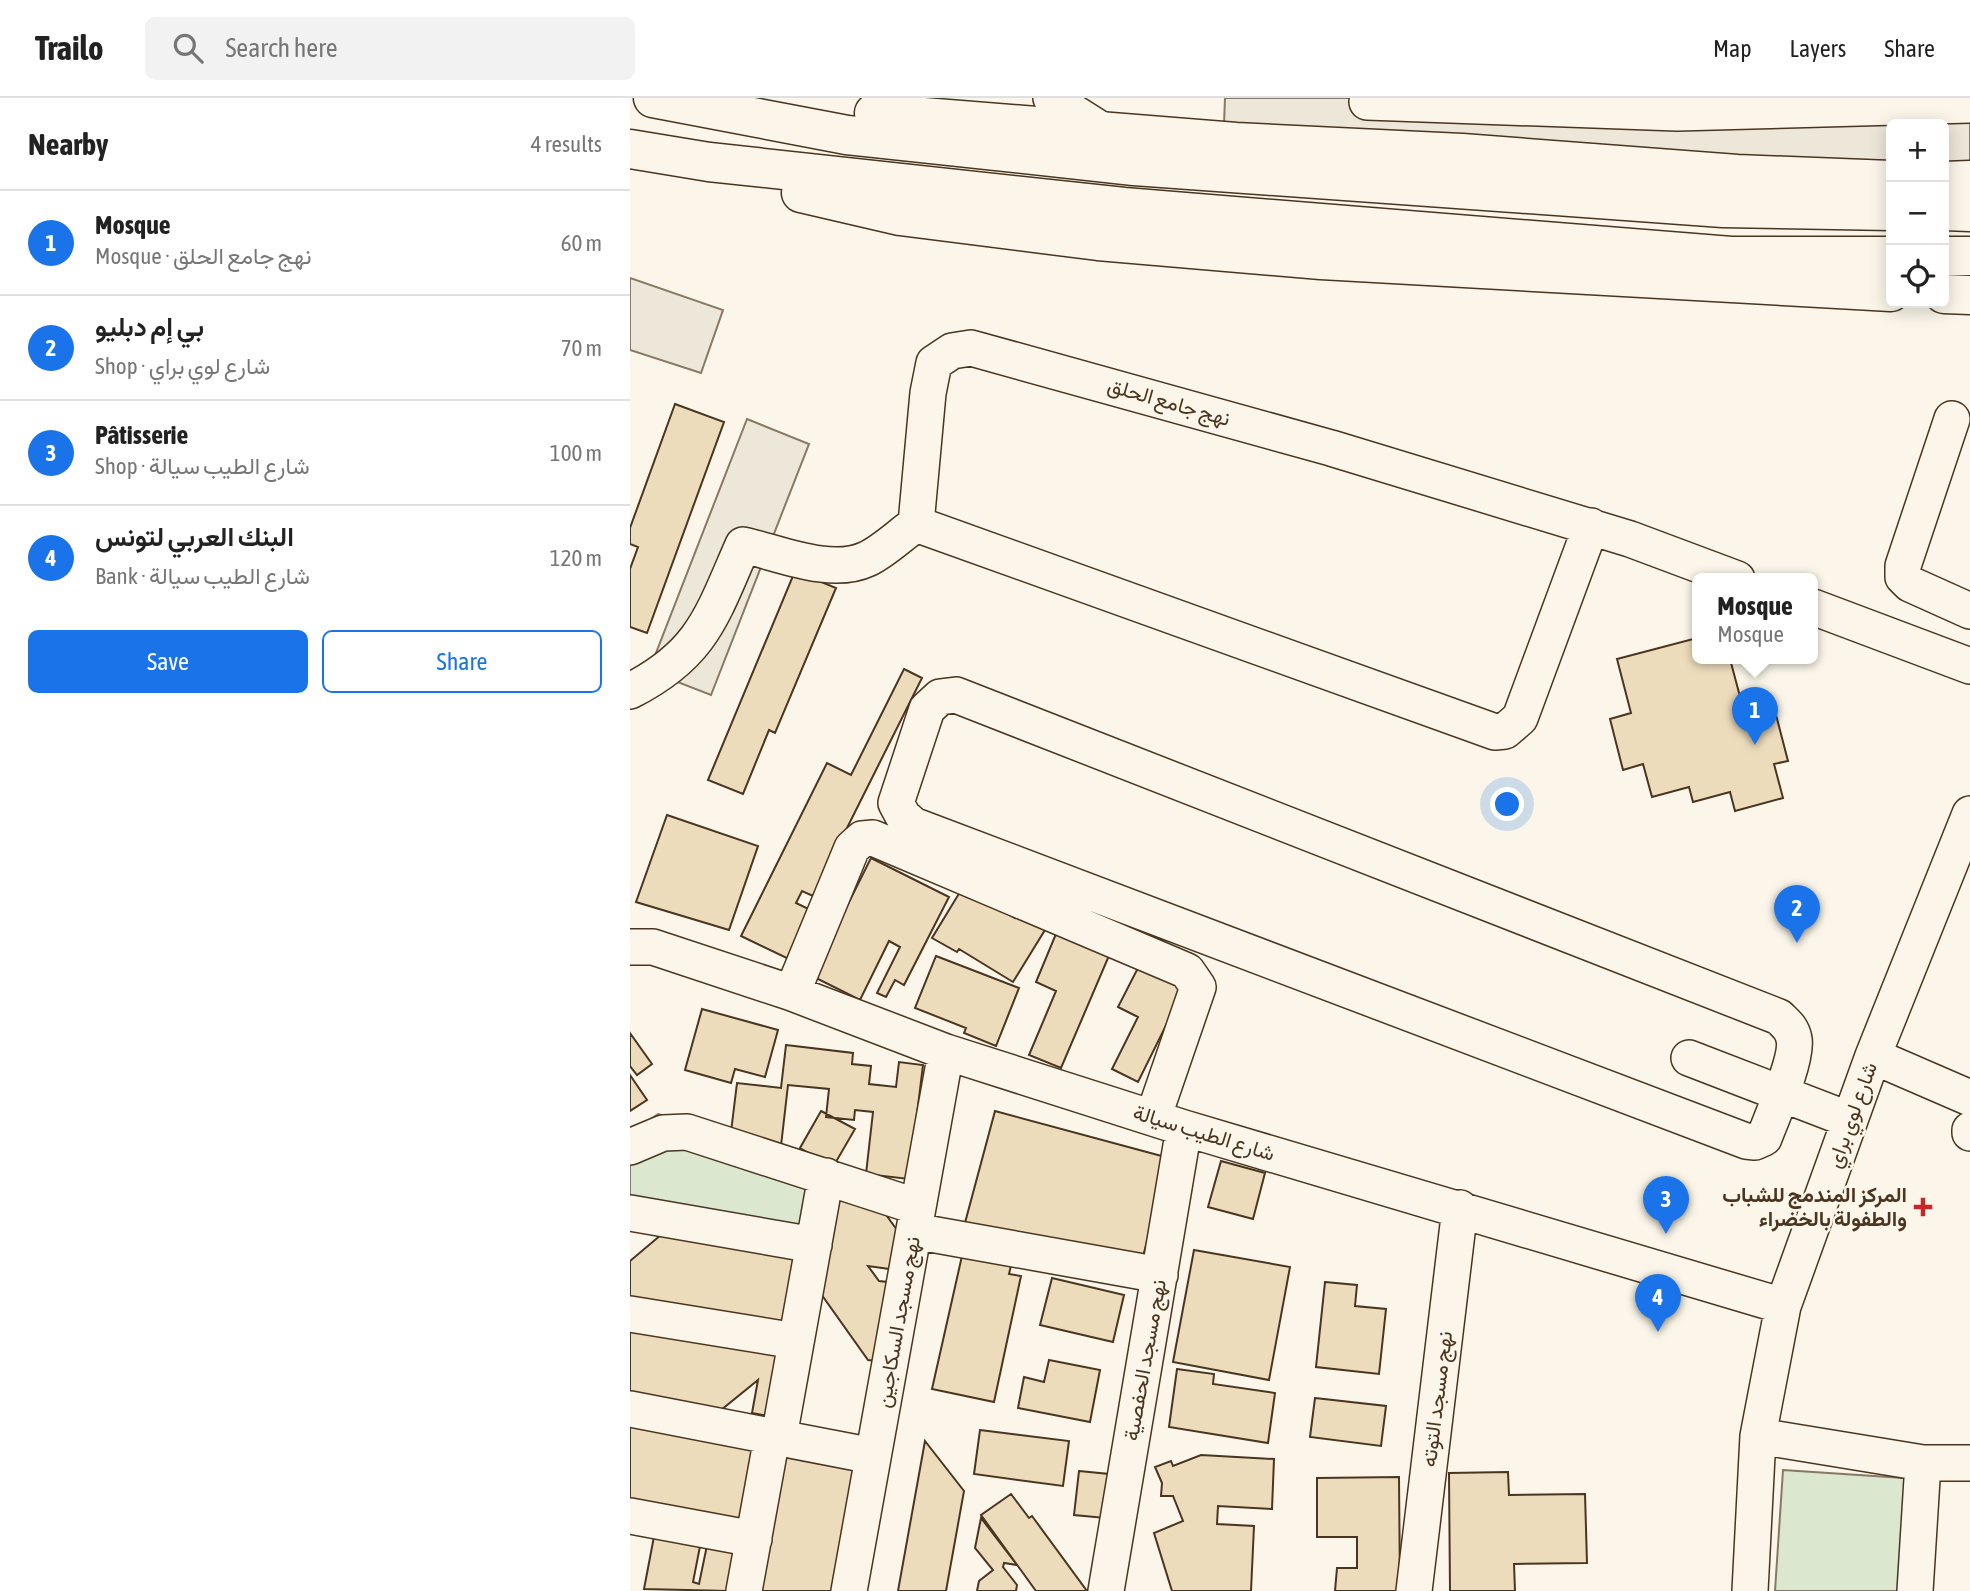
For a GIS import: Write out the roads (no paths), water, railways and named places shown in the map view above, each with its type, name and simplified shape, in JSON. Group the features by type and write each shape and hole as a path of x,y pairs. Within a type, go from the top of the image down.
{"highway":[{"path":"653,98 712,107 847,135 1134,166 1723,208 1886,211"},
{"path":"712,107 972,109 1103,131 1236,142 1462,153 1738,174 1886,180"},
{"path":"630,149 709,162 1124,207 1731,256 1886,256"},
{"path":"709,162 798,192 900,216 1098,241 1321,260 1886,292"},
{"path":"1949,181 1970,180"},
{"path":"1949,211 1970,212"},
{"path":"1949,256 1970,256"},
{"path":"1949,294 1970,295"}],"street":[{"path":"1051,98 1103,131"},
{"path":"1367,102 1676,113 1970,105"},
{"name":"نهج جامع الحلق","path":"916,524 928,393 934,363 952,351 971,348 1331,448 1591,526 1720,573"},
{"path":"1952,419 1903,566 1903,577 1910,584 1970,611"},
{"path":"630,691 679,659 706,628 743,545 821,564 842,565 866,559 916,524 1495,732 1505,731 1520,718 1591,526"},
{"path":"1818,609 1970,666"},
{"path":"956,695 1779,1017 1791,1029 1795,1042 1782,1092 1764,1138 1755,1142 1746,1141 913,825 903,816 896,803 927,709 940,697 956,695"},
{"name":"شارع لوي براي","path":"1750,1591 1758,1436 1783,1306 1872,1056 1970,814"},
{"name":"نهج مسجد الحفصية","path":"792,993 852,848 862,839 873,838 1175,965 1194,977 1198,987 1169,1123 1160,1275 1106,1591"},
{"name":"شارع الطيب سيالة","path":"630,947 653,947 792,993 946,1052 1169,1123 1783,1306"},
{"name":"نهج مسجد السكاجين","path":"849,1591 946,1052"},
{"path":"1872,1056 1970,1098"},
{"path":"1689,1058 1850,1120"},
{"path":"630,1147 663,1133 687,1132 826,1175 916,1219 1160,1275"},
{"path":"744,1591 796,1341 826,1175"},
{"name":"نهج مسجد التوته","path":"1414,1591 1460,1208"},
{"path":"630,1213 814,1245"},
{"path":"630,1314 796,1341"},
{"path":"630,1409 873,1456"},
{"path":"1758,1436 1923,1463 1970,1463"},
{"path":"1915,1591 1923,1463"},
{"path":"630,1516 754,1539"}],"place":[{"name":"Mosque","path":"1755,745"},
{"name":"بي إم دبليو","path":"1797,943"},
{"name":"المركز المندمج للشباب والطفولة بالخضراء","path":"1923,1207"},
{"name":"Pâtisserie","path":"1666,1234"},
{"name":"البنك العربي لتونس","path":"1658,1332"}]}
